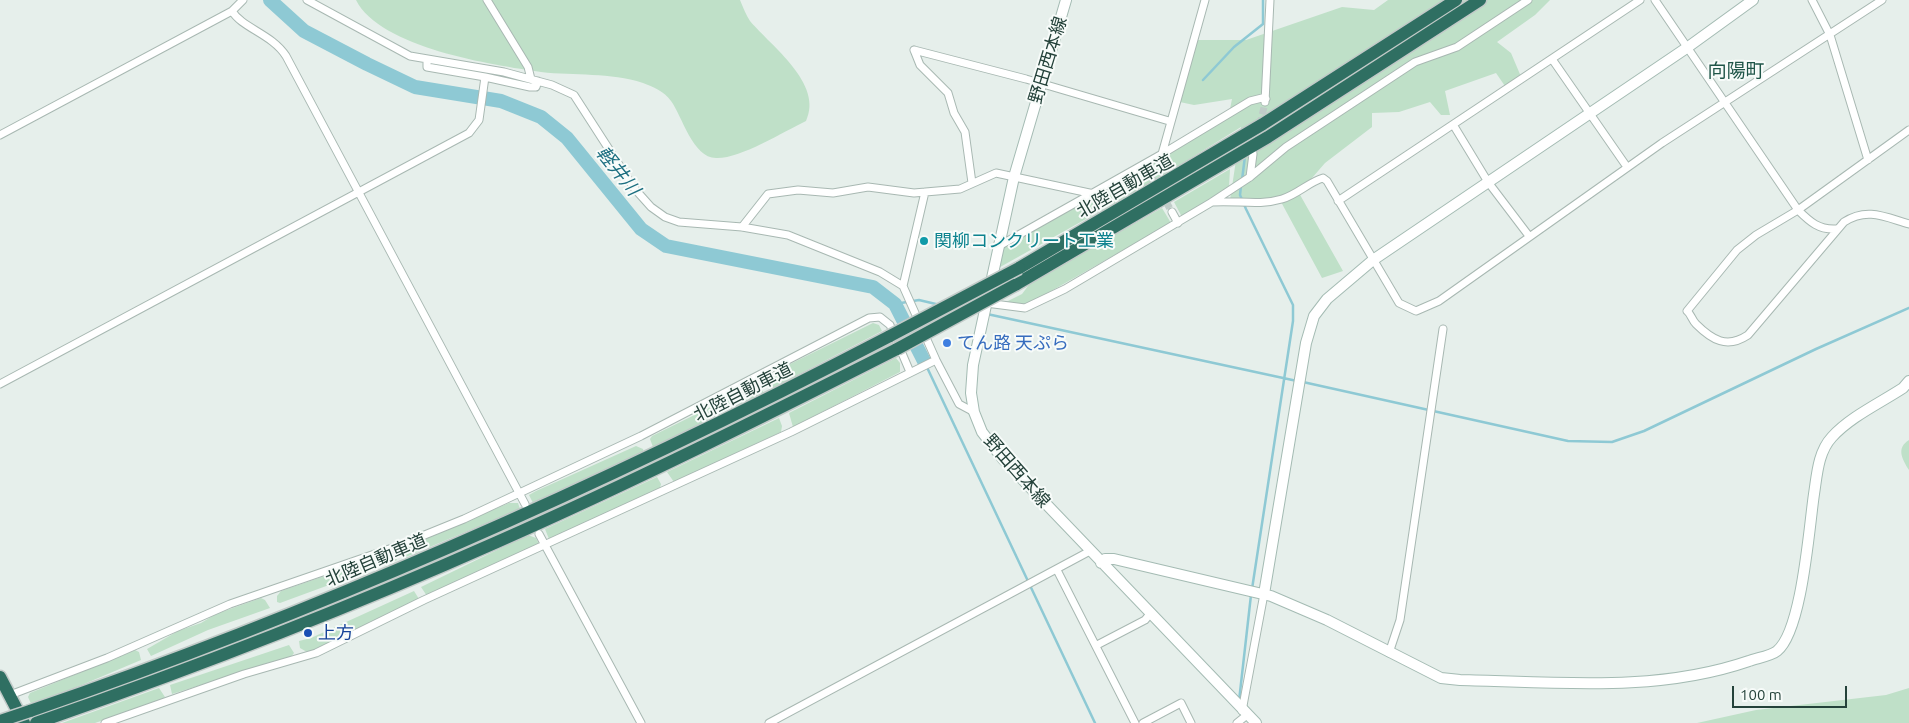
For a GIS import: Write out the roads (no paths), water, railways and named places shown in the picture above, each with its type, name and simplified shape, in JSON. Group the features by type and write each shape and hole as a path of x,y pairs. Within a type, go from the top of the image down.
{"highway":[{"name":"北陸自動車道","path":"34,719 501,526 680,443 1019,268 1263,124 1456,0"},
{"name":"北陸自動車道","path":"0,721 34,719 281,632 496,543 680,458 897,349 1015,285 1268,137 1480,0"},
{"path":"0,677 24,723"}],"street":[{"path":"0,135 232,11 243,0"},
{"path":"307,0 399,52 427,60 535,80 568,91 580,100 634,188 658,213 679,222 742,227 788,235 880,272 903,286 914,308 934,361 959,404 974,412"},
{"path":"427,60 427,67 536,87 535,80 487,0"},
{"name":"野田西本線","path":"1066,0 1040,83 1014,177 986,303 972,377 974,412 993,448 1244,713 1256,723"},
{"path":"1162,154 1169,121 1205,0"},
{"path":"1000,246 1145,165 1253,100 1265,101 1270,0"},
{"path":"986,303 1017,309 1031,307 1212,202 1249,178 1286,147 1415,62 1457,47 1528,0"},
{"path":"1338,202 1640,0"},
{"path":"1655,0 1798,210 1812,223 1825,230 1836,229"},
{"path":"1237,723 1244,713 1306,343 1314,316 1327,299 1373,260 1688,47 1753,0"},
{"path":"1812,0 1830,35 1868,160"},
{"path":"1212,202 1280,200 1299,193 1323,178 1327,181 1399,303 1416,310 1439,301 1500,260 1529,236 1627,167 1882,0"},
{"path":"232,11 237,17 271,39 281,48 525,504"},
{"path":"972,182 965,132 954,113 948,92 920,65 914,50 1040,83 1169,121"},
{"path":"1552,59 1627,167"},
{"path":"0,384 469,133 479,120 485,77"},
{"path":"1454,126 1488,182 1529,236"},
{"path":"1909,130 1798,210 1756,235 1737,250 1687,310 1694,323 1720,342 1736,343 1748,336 1836,229 1844,222 1860,214 1875,213 1909,224"},
{"path":"1249,178 1253,154"},
{"path":"1145,165 1150,175"},
{"path":"742,227 768,194 798,190 833,193 868,187 914,193 960,189 972,182 996,173 1094,194"},
{"path":"903,286 925,192"},
{"path":"1172,212 1178,223"},
{"path":"10,696 107,658 210,612 395,547 464,519 702,406 869,318 880,317 890,325 910,372"},
{"path":"1389,654 1400,620 1443,329"},
{"path":"105,723 244,674 316,653 424,600 782,436 934,361"},
{"path":"1101,563 1105,559 1114,559 1264,594 1327,620 1389,654 1441,678 1618,684 1653,682 1728,668 1777,651 1787,637 1798,613 1817,473 1823,450 1832,437 1847,424 1903,388 1909,381"},
{"path":"539,534 641,723"},
{"path":"770,723 1034,583 1090,551"},
{"path":"1057,570 1097,645 1135,723"},
{"path":"1097,645 1144,620 1150,614"},
{"path":"1143,723 1181,704 1191,723"}],"waterway":[{"name":"軽井川","path":"270,0 304,31 415,87 501,101 541,117 567,138 641,229 666,246 873,287 895,304 924,361"},
{"path":"1203,80 1234,47 1263,24 1263,0"},
{"path":"1242,180 1245,156"},
{"path":"1241,186 1240,195 1246,209 1293,305 1293,321 1252,589"},
{"path":"895,304 919,300 940,305"},
{"path":"1303,382 1568,441 1612,442 1644,431 1816,349 1909,308"},
{"path":"987,314 1297,381"},
{"path":"924,361 1095,723"},
{"path":"1239,701 1251,595"}],"tunnel":[{"path":"1255,145 1265,103"},
{"path":"1150,175 1172,212"}],"place":[{"name":"関柳コンクリート工業","path":"924,241"},
{"name":"てん路 天ぷら","path":"947,343"},
{"name":"上方","path":"308,633"}],"district":[{"name":"向陽町","path":"1736,71"}]}
